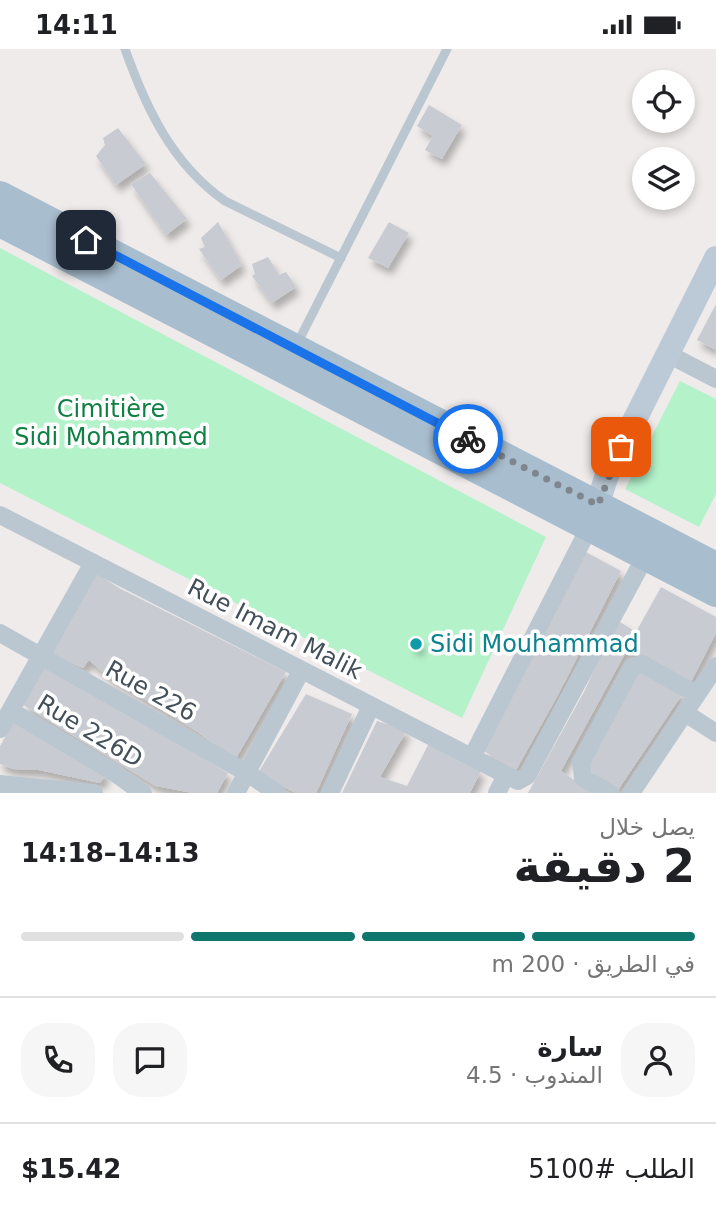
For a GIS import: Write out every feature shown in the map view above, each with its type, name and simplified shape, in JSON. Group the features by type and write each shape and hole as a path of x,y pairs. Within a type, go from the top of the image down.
{"main road":[{"path":"0,195 80,251 593,516 716,566"},
{"path":"0,223 80,251 294,349 593,516 645,557 716,593"},
{"path":"593,516 607,475 716,258"}],"street":[{"path":"668,353 716,379"},
{"name":"Rue Imam Malik","path":"0,515 518,781 527,776 645,557"},
{"path":"471,757 593,516"},
{"path":"0,729 93,563"},
{"name":"Rue 226","path":"0,633 247,773 276,793"},
{"path":"610,793 583,778 581,762 632,667 642,664 696,694"},
{"path":"631,793 716,666"},
{"path":"236,793 301,671"},
{"path":"330,793 371,706"},
{"name":"Rue 226D","path":"11,711 144,793"},
{"path":"685,713 716,733"},
{"path":"497,793 506,775"},
{"path":"0,784 23,789 90,793"}],"lane":[{"path":"125,49 157,125 187,168 209,190 225,201 341,258"},
{"path":"294,349 447,49"}],"green space":[{"name":"Cimitière Sidi Mohammed","path":"0,248 546,537 462,718 0,483"},
{"path":"680,381 716,399 716,494 699,527 625,489"}],"building":[{"path":"429,105 462,125 442,159 425,150 433,136 417,126"},
{"path":"118,128 146,164 116,185 96,156 105,145 103,138"},
{"path":"150,173 187,219 166,235 131,184"},
{"path":"218,222 242,265 221,280 199,249 205,247 201,238"},
{"path":"389,222 409,233 388,268 368,258"},
{"path":"268,257 279,275 286,272 296,287 272,303 252,276 255,274 252,264"},
{"path":"716,304 716,350 697,340"},
{"path":"586,552 621,571 515,772 484,751"},
{"path":"96,573 119,588 286,672 235,760 198,732 111,679 89,660 83,668 51,653"},
{"path":"661,587 716,617 716,633 691,682 658,668 627,650 561,771 593,793 528,793 585,690 617,620 636,632"},
{"name":"Sidi Mouhammad","path":"415,638 422,643 418,650 410,645"},
{"path":"43,662 228,773 217,793 193,793 156,786 23,705"},
{"path":"638,666 683,693 618,790 586,768"},
{"path":"306,694 352,714 316,793 296,793 258,773"},
{"path":"15,719 107,773 100,783 39,770 13,769 0,764 0,746"},
{"path":"377,721 407,730 380,777 407,786 429,743 481,771 470,793 342,793"}],"way so far":[{"path":"468,439 598,505 607,475 621,447"}],"place":[{"name":"Sidi Mouhammad","path":"416,644"}],"route":[{"path":"86,240 468,439"}]}
